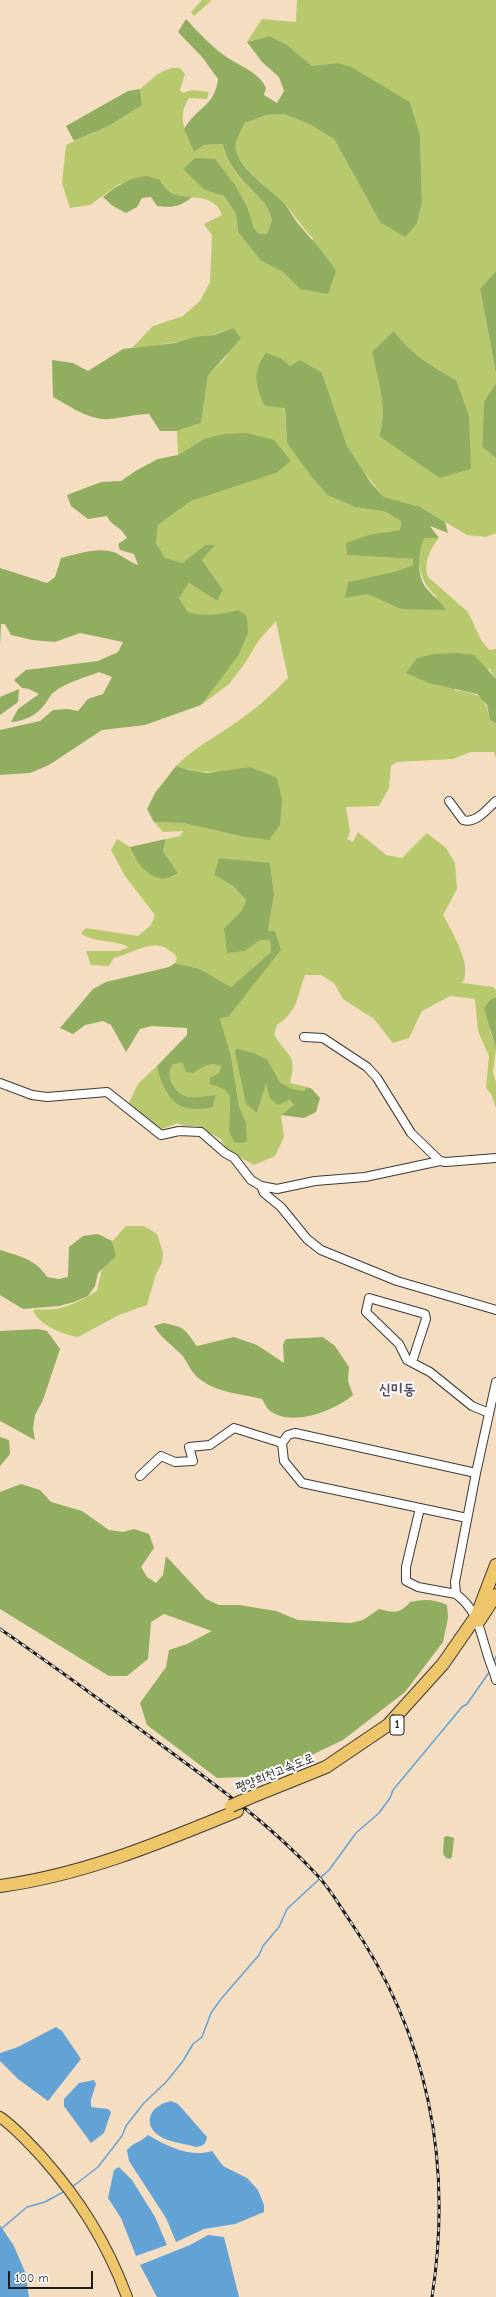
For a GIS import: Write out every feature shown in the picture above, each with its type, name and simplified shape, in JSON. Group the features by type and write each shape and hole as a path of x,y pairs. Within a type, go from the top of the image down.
{"highway":[{"name":"평양희천고속도로","path":"477,1620 496,1565"},
{"path":"490,1581 496,1570"},
{"name":"평양희천고속도로","path":"0,1886 29,1882 75,1871 128,1855 326,1767 388,1725 443,1664 496,1595"},
{"name":"평양희천고속도로","path":"0,1879 44,1872 121,1851 234,1808"}],"main road":[{"path":"0,2117 33,2148 78,2202 104,2244 126,2297"}],"street":[{"path":"449,801 463,820 467,822 478,817 496,801"},
{"path":"304,1038 323,1038 367,1067 377,1078 411,1132 440,1161"},
{"path":"0,1083 32,1095 47,1097 108,1092 161,1135 179,1131 201,1132 234,1158 251,1180 261,1186 277,1189 315,1182 366,1177 440,1161 446,1162 496,1158"},
{"path":"261,1186 264,1193 282,1207 307,1239 321,1250 397,1281 496,1310"},
{"path":"412,1362 426,1319 425,1314 369,1298 366,1312 399,1344 405,1357 412,1362 430,1372 472,1406 489,1413"},
{"path":"456,1594 456,1570 496,1382"},
{"path":"140,1476 161,1456 175,1462 193,1461 189,1447 210,1445 234,1428 282,1443"},
{"path":"467,1518 302,1483 284,1461 282,1443 288,1435 295,1433 476,1473"},
{"path":"420,1508 406,1567 406,1581 418,1587 456,1594 469,1604 477,1620 496,1680"}],"green space":[{"path":"202,0 212,0 194,16 191,12"},
{"path":"297,0 496,0 496,271 480,290 496,374 496,383 484,401 482,447 496,458 496,533 486,537 467,535 420,507 384,497 358,465 347,446 322,373 290,366 281,358 287,443 310,475 327,495 355,507 386,512 401,521 400,530 386,532 347,555 413,559 413,565 394,572 367,594 401,609 437,597 426,585 423,578 420,570 419,554 423,538 439,538 428,556 426,567 428,577 468,612 481,640 489,650 496,649 496,679 489,669 454,690 475,694 483,700 490,720 496,724 496,758 494,752 471,752 453,759 397,762 391,766 389,788 379,806 346,807 350,832 347,839 353,842 358,832 386,855 402,858 427,833 446,848 455,863 457,889 443,915 456,939 463,958 465,976 462,983 493,987 496,990 496,997 491,999 490,1031 496,1049 493,1072 496,1082 496,1108 491,1094 486,1088 489,1056 478,1031 475,999 450,996 422,1011 409,1038 393,1043 374,1019 343,999 334,983 321,975 305,975 293,1009 277,1025 274,1034 292,1060 293,1066 290,1083 307,1087 304,1091 292,1089 280,1082 267,1059 254,1053 236,1048 235,1052 243,1084 257,1113 266,1083 294,1105 281,1115 284,1137 275,1156 254,1165 227,1150 221,1139 197,1126 184,1126 178,1123 162,1129 144,1119 129,1103 138,1084 157,1066 167,1094 213,1107 216,1095 192,1097 182,1094 177,1091 171,1083 170,1074 173,1064 183,1063 194,1073 206,1065 213,1064 221,1066 221,1082 230,1096 229,1132 246,1122 239,1106 231,1056 220,1018 281,950 268,932 274,895 270,864 219,858 214,875 233,886 246,900 242,910 224,928 245,951 259,940 270,940 271,952 231,987 200,969 175,963 177,957 169,950 161,947 147,947 114,958 109,966 91,965 86,951 119,951 129,947 97,940 81,933 86,928 138,936 151,925 155,915 125,876 111,850 117,839 130,847 134,857 155,877 173,877 178,873 163,851 166,839 180,836 183,831 163,832 154,822 183,823 240,836 250,767 204,772 176,766 200,747 253,710 288,678 276,621 259,640 245,663 229,684 201,705 219,680 238,610 225,614 195,614 188,612 179,598 189,583 217,601 223,590 202,560 214,545 205,545 182,563 165,559 156,543 158,525 191,501 240,483 204,439 178,455 177,431 201,423 208,376 227,356 233,328 196,339 132,348 153,326 183,316 200,301 210,282 212,235 204,224 222,215 216,205 209,200 180,196 173,193 160,180 119,184 90,205 70,208 62,183 66,145 109,126 142,105 140,89 163,71 180,68 185,74 180,90 183,93 192,90 209,92 207,99 189,98 183,112 185,132 194,152 204,145 223,144 229,162 239,176 266,206 272,220 267,234 258,233 254,228 247,206 235,185 205,190 224,196 236,214 238,232 261,261 283,272 300,289 313,238 286,205 243,165 236,151 236,144 238,136 245,123 266,115 284,114 309,124 334,139 380,222 422,201 420,135 410,102 337,63 312,66 287,45 270,36 247,42 262,19 296,22","holes":["394,331 407,347 422,359 456,380 439,478 379,436 383,416 381,394 373,352"]},
{"path":"186,19 204,38 230,60 254,73 263,82 266,88 264,95 277,103 284,91 279,77 262,62 247,42 270,36 287,45 312,66 337,63 351,67 410,102 420,135 422,201 417,223 405,237 380,222 334,139 309,124 284,114 266,115 245,123 238,136 236,151 243,165 284,204 336,271 328,294 300,289 283,272 261,261 238,232 236,214 224,196 205,190 183,169 195,158 215,159 235,185 247,206 254,228 258,233 267,234 272,220 267,209 264,203 239,176 229,162 223,144 204,145 194,152 184,129 209,101 216,88 218,79 203,58 178,32"},
{"path":"140,89 142,105 109,126 74,141 66,126 128,91"},
{"path":"147,176 160,180 169,191 173,193 181,196 192,197 180,205 167,207 157,206 151,197 142,198 137,207 126,213 113,206 103,197 123,183"},
{"path":"496,271 496,374 480,289"},
{"path":"233,328 241,338 208,376 201,423 177,431 160,431 149,414 109,419 94,418 53,397 52,360 73,363 88,371 123,349 175,343 195,337 214,335"},
{"path":"394,331 414,353 438,370 456,380 469,416 471,469 439,478 379,436 383,416 381,394 372,352"},
{"path":"266,353 281,358 290,366 300,360 322,373 347,446 371,483 384,497 420,507 445,522 448,533 430,526 439,538 424,538 420,550 419,564 423,584 446,610 401,609 367,594 345,598 348,582 394,572 413,565 413,559 347,555 346,543 369,535 400,530 401,521 386,512 355,507 327,495 310,475 287,443 285,408 265,406 259,392 256,379 257,373"},
{"path":"496,383 496,458 482,447 484,401"},
{"path":"247,433 274,440 291,461 276,473 191,501 158,525 156,543 165,558 182,563 205,545 215,545 202,560 223,590 217,601 189,583 179,598 188,612 213,615 238,610 247,616 248,633 238,656 201,705 145,725 102,730 49,765 30,773 0,775 0,730 40,721 53,710 68,709 78,711 88,699 103,694 112,677 99,672 70,683 53,693 34,715 25,719 11,722 18,709 39,694 29,689 22,688 14,680 26,670 98,661 118,652 123,642 80,633 55,642 32,640 11,635 5,624 1,624 0,647 0,568 47,583 55,577 61,558 88,551 109,551 116,553 138,565 134,554 120,550 118,544 127,538 107,516 88,519 71,506 67,495 101,482 121,481 137,470 158,459 178,455 204,439 224,434"},
{"path":"459,653 474,655 496,679 496,724 490,720 487,705 477,694 429,683 406,673 417,658 434,654"},
{"path":"19,689 18,702 0,715 0,697"},
{"path":"176,766 188,770 207,773 250,767 277,778 282,800 280,825 269,840 240,836 183,823 154,822 147,809 155,793"},
{"path":"166,839 163,851 178,873 170,877 155,877 143,868 130,847"},
{"path":"219,858 270,863 274,895 268,931 275,931 281,950 228,1017 220,1018 231,1056 239,1106 246,1122 247,1142 235,1143 229,1132 230,1096 224,1089 210,1084 210,1078 219,1073 221,1066 213,1064 206,1065 194,1073 186,1072 183,1063 173,1064 170,1072 171,1083 177,1091 182,1094 192,1097 216,1095 213,1107 200,1109 181,1106 174,1102 164,1087 157,1066 187,1035 187,1028 152,1026 140,1029 126,1052 111,1025 103,1021 85,1025 73,1034 60,1028 93,989 106,982 169,967 175,963 200,969 231,987 271,952 270,940 260,940 245,951 227,953 224,928 242,910 246,900 233,886 214,875"},
{"path":"496,997 496,1049 484,1008 491,999"},
{"path":"236,1048 254,1053 267,1059 280,1082 292,1089 304,1091 307,1087 312,1089 320,1098 316,1112 304,1118 281,1115 294,1105 289,1100 278,1105 270,1098 266,1084 257,1113 246,1104 235,1052"},
{"path":"126,1226 144,1226 157,1234 163,1253 162,1263 156,1274 147,1305 119,1315 78,1337 65,1334 41,1321 33,1311 36,1309 45,1310 68,1306 97,1291 107,1247"},
{"path":"98,1234 112,1241 116,1256 98,1273 95,1286 88,1296 59,1306 23,1309 0,1295 0,1250 32,1262 43,1271 47,1277 59,1279 68,1277 69,1247 83,1236"},
{"path":"163,1323 176,1326 184,1330 197,1346 234,1337 257,1345 284,1363 283,1344 286,1339 323,1337 335,1346 349,1367 348,1381 353,1395 335,1407 324,1412 289,1418 278,1415 269,1410 262,1399 236,1394 203,1382 192,1371 182,1355 163,1338 154,1326"},
{"path":"38,1329 47,1331 60,1349 43,1400 35,1415 33,1429 35,1440 0,1421 0,1331"},
{"path":"0,1437 9,1440 10,1454 0,1466"},
{"path":"21,1484 40,1490 51,1502 82,1511 109,1530 123,1532 134,1529 149,1534 154,1548 141,1567 147,1577 156,1583 163,1575 166,1556 206,1599 219,1605 239,1605 276,1611 298,1620 351,1623 363,1620 379,1609 396,1612 403,1609 410,1602 420,1600 433,1601 447,1605 448,1618 443,1642 405,1692 343,1740 268,1776 217,1778 147,1725 140,1703 166,1667 169,1650 187,1644 212,1631 164,1614 151,1622 148,1659 127,1676 109,1676 0,1609 0,1492"},
{"path":"448,1836 454,1838 452,1857 450,1859 446,1858 443,1854 444,1837"}],"water":[{"path":"56,2027 62,2031 81,2059 48,2101 18,2079 0,2061 0,2053 18,2047"},
{"path":"94,2080 96,2084 91,2099 91,2107 108,2109 111,2112 104,2133 91,2143 64,2106 64,2099 79,2083"},
{"path":"171,2101 178,2104 207,2137 204,2144 196,2147 165,2139 152,2129 150,2118 152,2112 163,2104"},
{"path":"148,2135 171,2147 187,2152 204,2153 212,2151 223,2166 247,2178 258,2190 264,2205 264,2212 235,2224 204,2229 176,2242 166,2218 129,2161 127,2150"},
{"path":"119,2167 132,2180 155,2217 167,2245 136,2256 121,2218 108,2198 114,2170"},
{"path":"0,2225 14,2246 25,2272 29,2297 0,2297"},
{"path":"208,2235 224,2237 239,2297 157,2297 140,2265 190,2245"}],"waterway":[{"path":"494,1662 496,1656"},
{"path":"72,2187 98,2167 122,2136 126,2126 143,2104 166,2082 183,2061 193,2044 202,2037 211,2013 221,1999 259,1955 263,1946 279,1927 287,1909 329,1870 356,1833 379,1813 390,1798 393,1790 462,1707 467,1704 490,1671"},
{"path":"0,2230 27,2207 45,2202 65,2191"}],"railway":[{"path":"0,1629 181,1759 242,1806 300,1857 318,1876 331,1892 350,1921 377,1964 399,2008 416,2054 428,2101 436,2148 439,2197 438,2247 432,2297"}],"district":[{"name":"신미동","path":"397,1390"}]}
